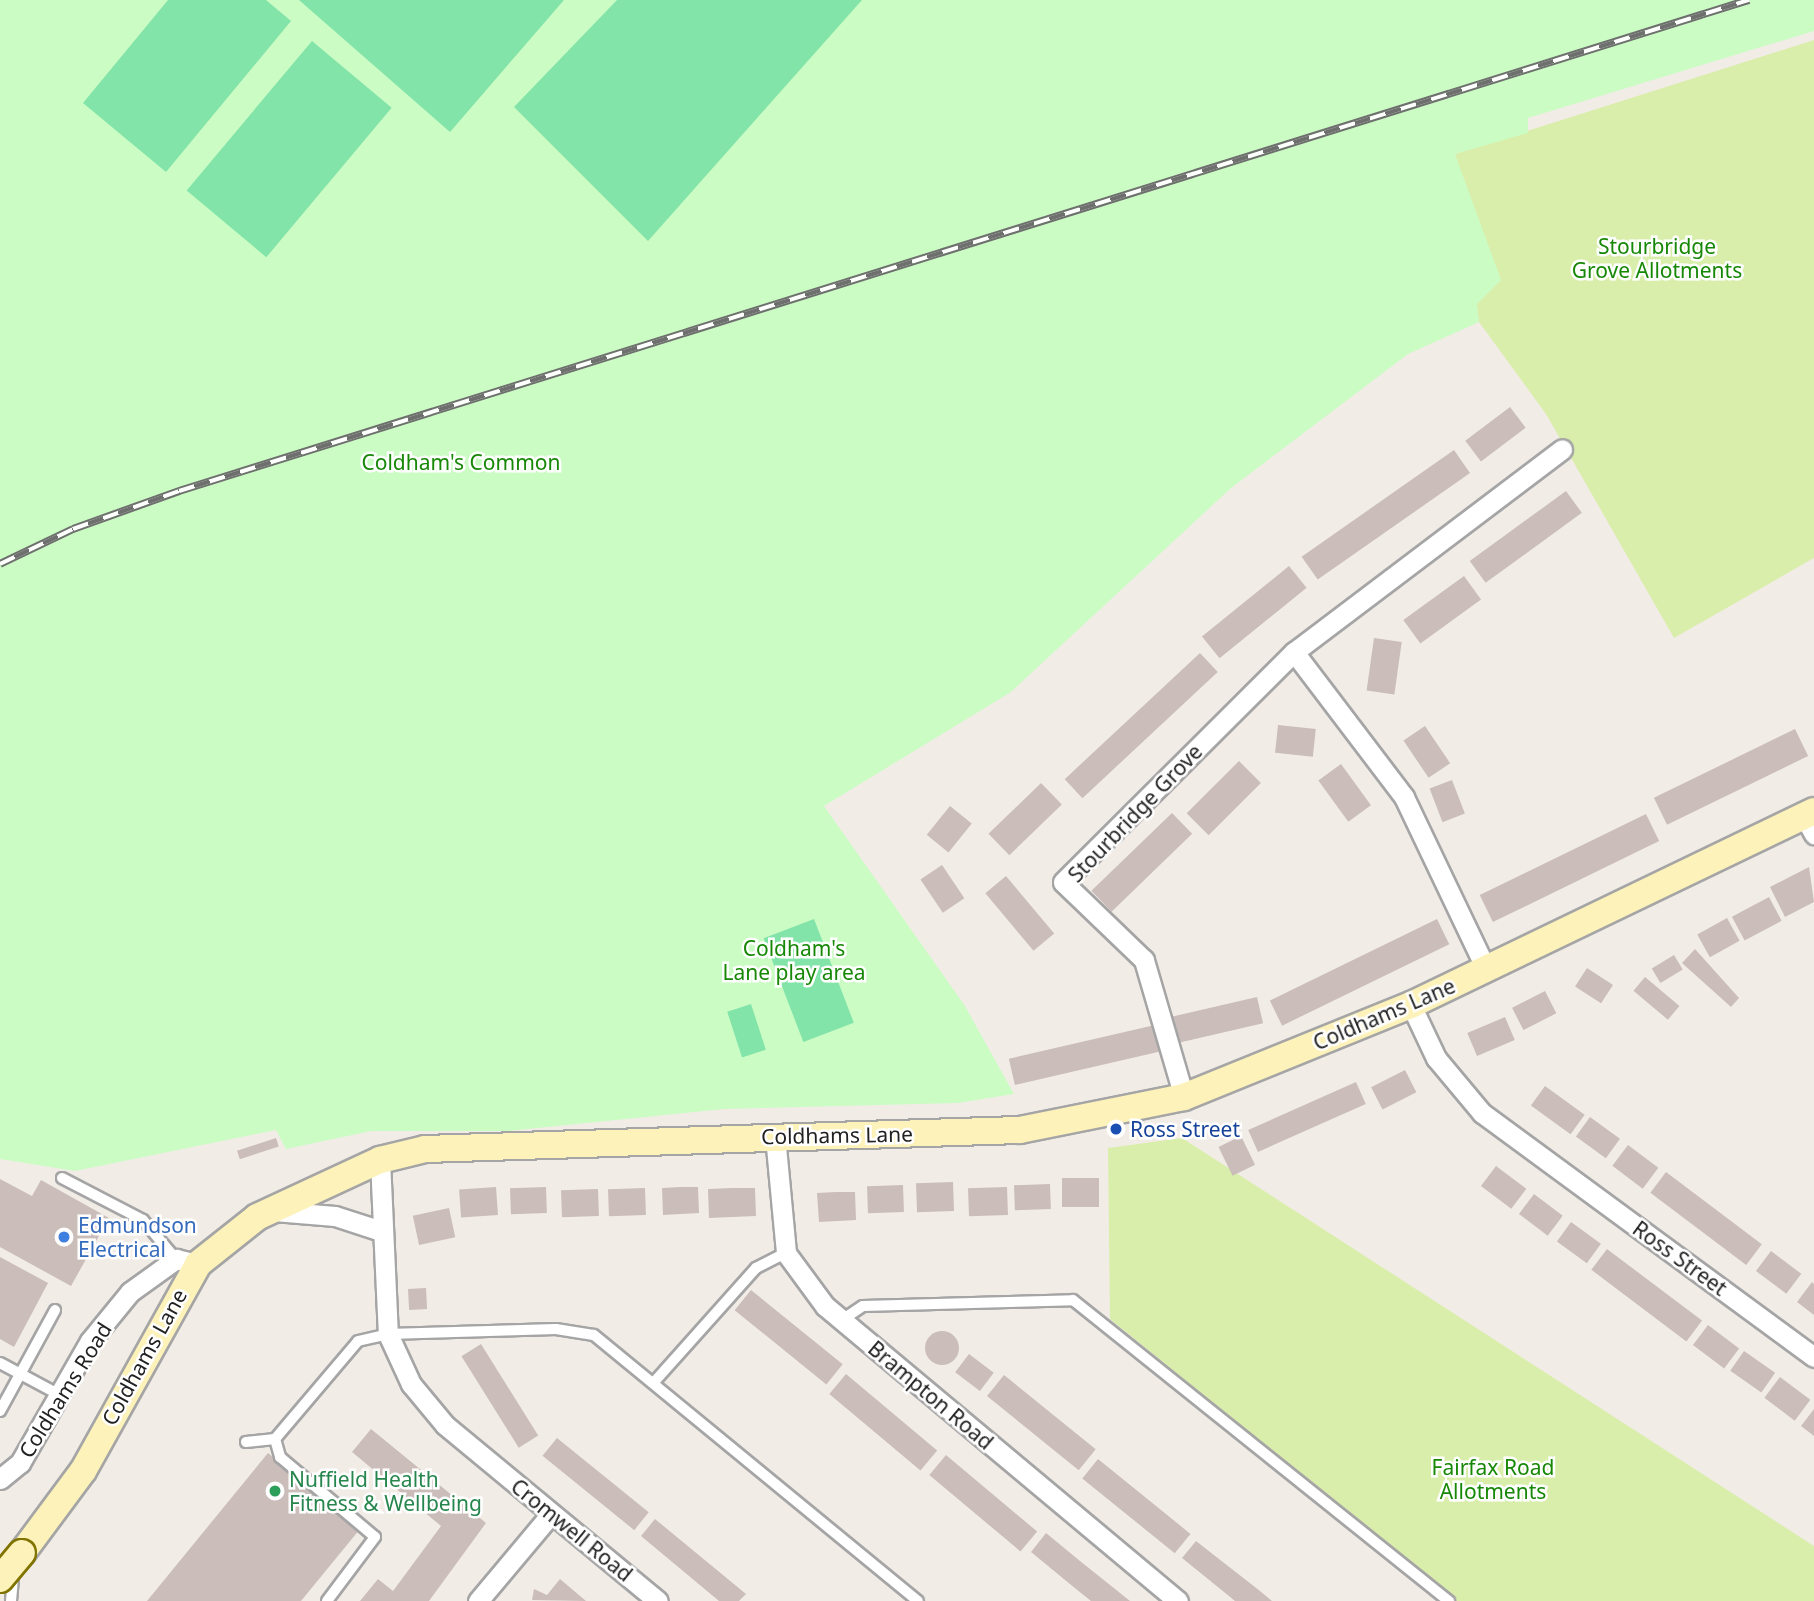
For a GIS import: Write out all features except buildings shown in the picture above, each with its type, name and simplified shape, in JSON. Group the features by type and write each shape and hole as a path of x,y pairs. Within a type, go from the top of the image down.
{"street":[{"name":"Stourbridge Grove","path":"1184,1097 1144,960 1063,882 1294,652 1562,449"},
{"path":"1294,652 1404,797 1486,969"},
{"name":"Coldhams Lane","path":"11,1570 83,1471 187,1261 272,1210 380,1160 425,1149 1020,1130 1184,1097 1411,1005 1811,820"},
{"name":"Ross Street","path":"1411,1005 1436,1058 1482,1113 1814,1357"},
{"path":"775,1136 786,1253"},
{"name":"Cromwell Road","path":"380,1160 378,1230 388,1334 411,1384 445,1425 658,1601"},
{"path":"272,1210 335,1216 378,1230"},
{"name":"Brampton Road","path":"786,1253 842,1320 1178,1601"},
{"name":"Coldhams Road","path":"0,1481 20,1463 58,1394 130,1292 187,1261"},
{"path":"478,1601 551,1514"}],"lane":[{"path":"62,1178 143,1220 187,1261"},
{"path":"655,1381 756,1268 786,1253"},
{"path":"842,1320 863,1307 1073,1300 1449,1601"},
{"path":"0,1411 55,1310"},
{"path":"246,1442 275,1439 358,1340 388,1334 556,1329 594,1335 655,1381 918,1601"},
{"path":"0,1363 58,1394"},
{"path":"275,1439 280,1457 375,1537 327,1601"},
{"path":"11,1570 11,1601"}],"green space":[{"name":"Coldham's Common","path":"0,0 1814,0 1814,31 1528,118 1528,133 1455,154 1501,280 1477,304 1479,322 1408,354 1231,488 1011,692 824,806 965,1006 1014,1094 958,1103 724,1109 507,1131 371,1131 286,1149 276,1130 75,1171 0,1159"},
{"path":"168,0 266,0 291,21 166,172 83,103"},
{"path":"299,0 564,0 450,132"},
{"path":"617,0 862,0 648,241 514,107"},
{"name":"Stourbridge Grove Allotments","path":"1814,40 1814,558 1674,638 1546,414 1479,322 1455,154"},
{"path":"312,41 392,108 266,257 187,190"},
{"name":"Coldham's Lane play area","path":"814,919 854,1023 803,1042 764,938"},
{"path":"751,1004 766,1050 742,1057 727,1012"},
{"name":"Fairfax Road Allotments","path":"1182,1138 1814,1546 1814,1601 1457,1601 1110,1319 1108,1148"}],"railway":[{"path":"0,564 73,529 179,491 1749,0"}],"place":[{"name":"Ross Street","path":"1116,1129"},
{"name":"Edmundson Electrical","path":"64,1237"},
{"name":"Nuffield Health Fitness & Wellbeing","path":"275,1491"}]}
